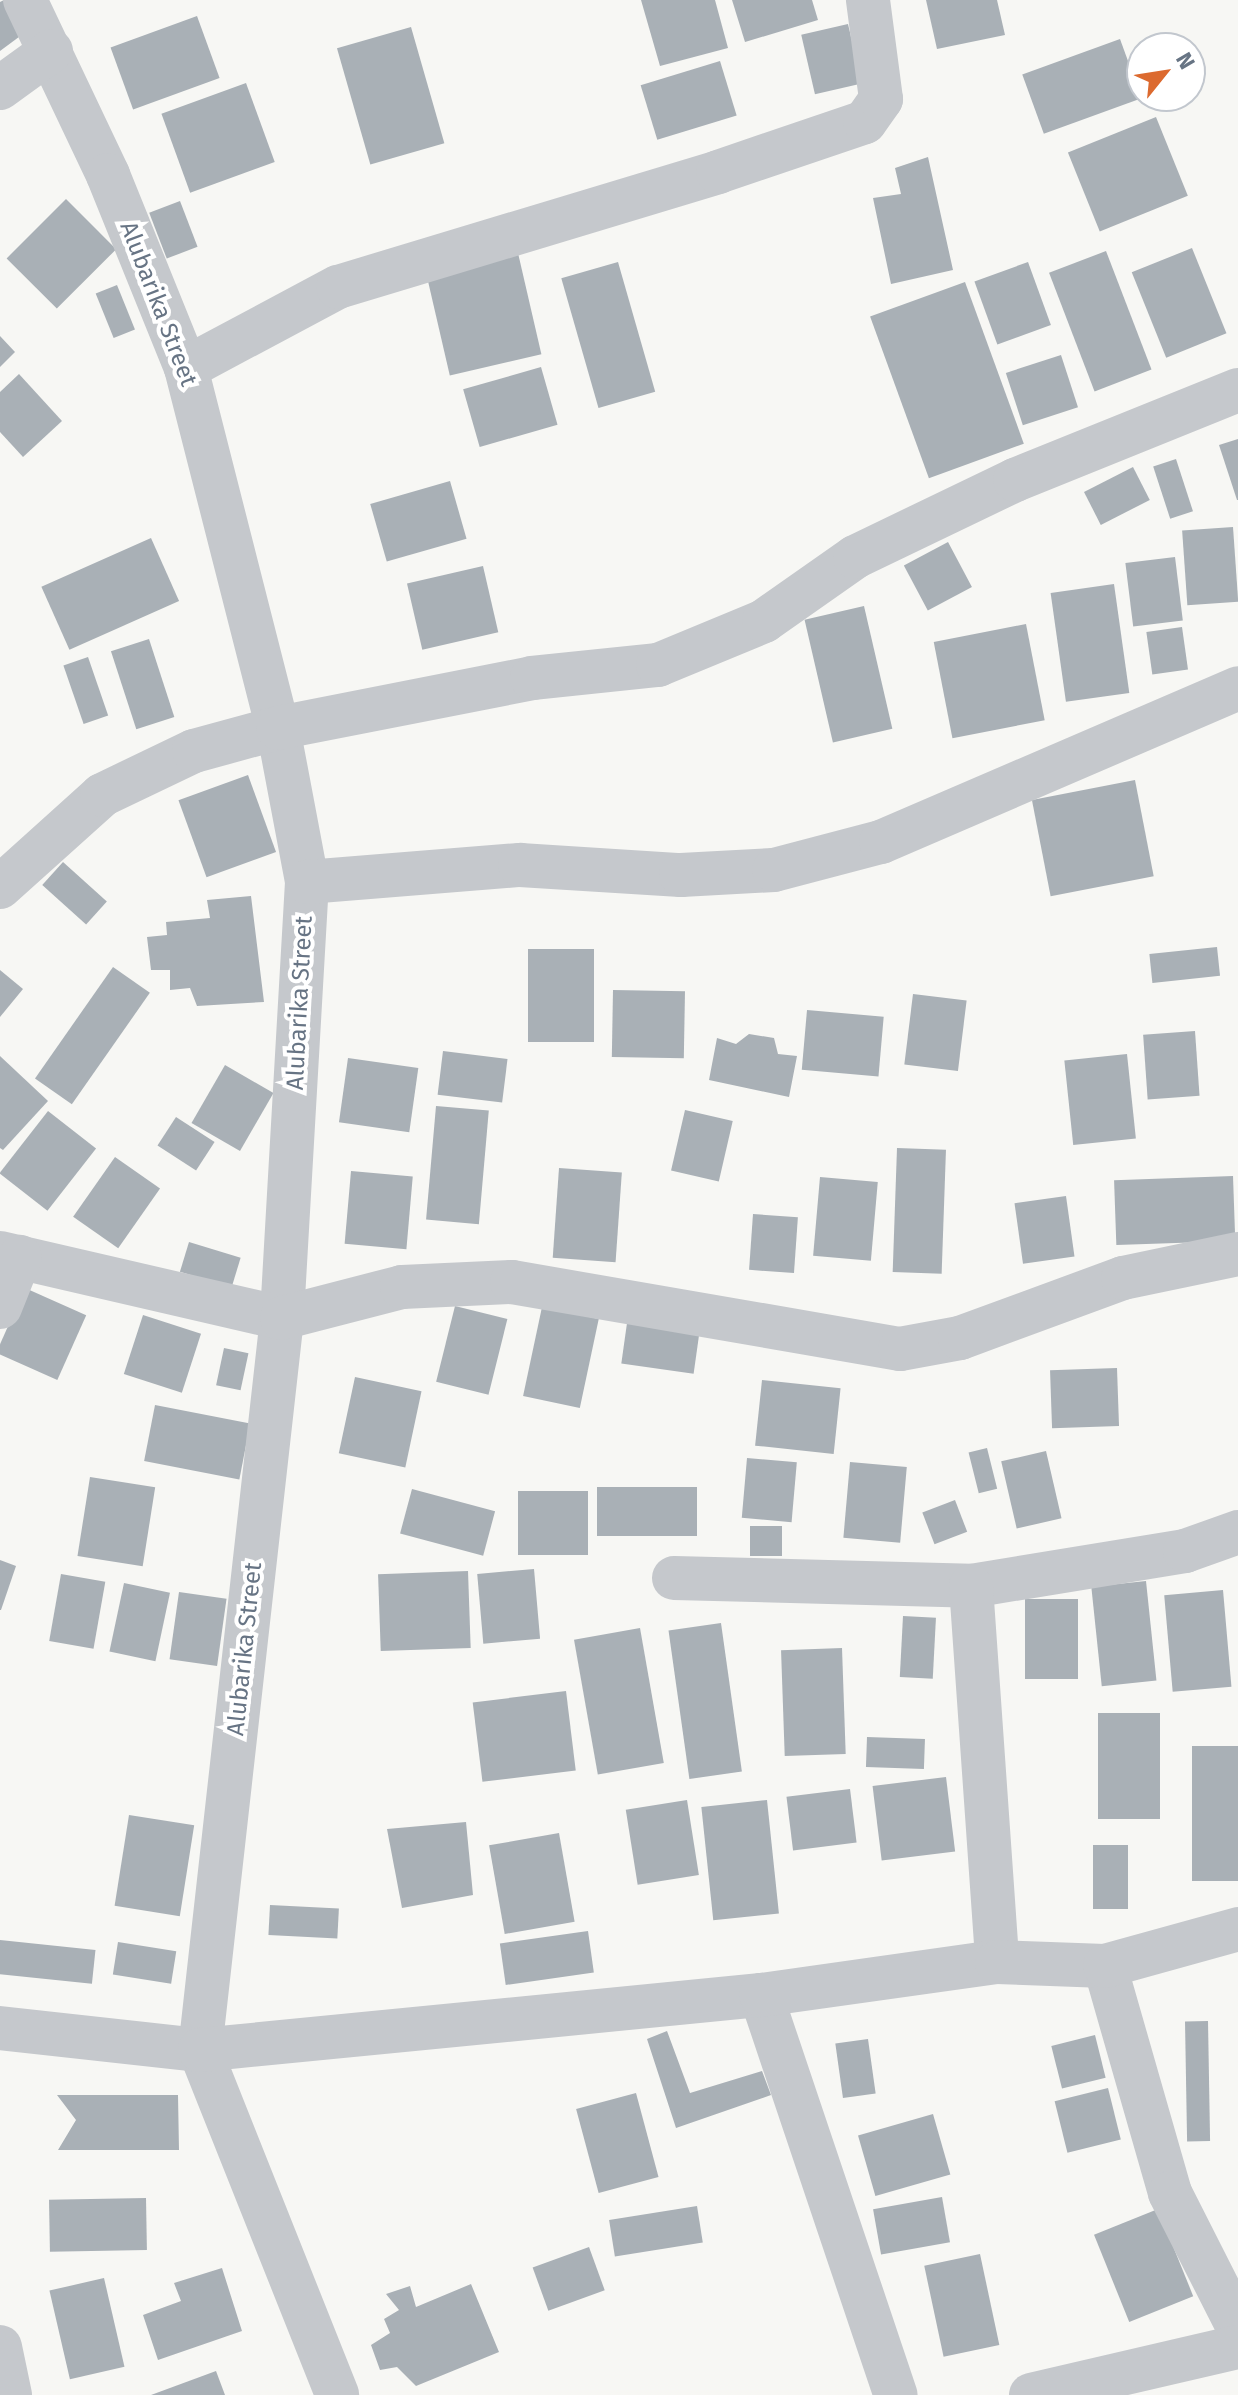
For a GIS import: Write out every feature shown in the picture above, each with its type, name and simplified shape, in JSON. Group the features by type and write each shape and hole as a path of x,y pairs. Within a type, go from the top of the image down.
{"street":[{"name":"Alubarika Street","path":"25,0 51,51 186,368 278,728 307,882 282,1318 200,2050"},
{"path":"186,368 338,287 718,172 865,122 881,99 868,0"},
{"path":"0,88 51,51"},
{"path":"0,887 102,795 135,776 194,751 278,728 532,678 658,665 764,621 855,557 1015,480 1238,390"},
{"path":"307,882 520,865 681,875 774,870 881,842 1238,690"},
{"path":"0,1307 10,1255 282,1318 402,1287 512,1282 900,1349 960,1338 1123,1278 1238,1254"},
{"path":"674,1578 971,1586 1185,1551 1238,1532"},
{"path":"971,1586 997,1962"},
{"path":"0,2028 200,2050 761,1995 997,1962 1105,1966 1238,1929"},
{"path":"1105,1966 1170,2193 1238,2327"},
{"path":"761,1995 896,2395"},
{"path":"200,2050 337,2395"},
{"path":"0,2347 10,2395"},
{"path":"1031,2395 1238,2347"}],"building":[{"path":"4,0 27,31 0,51 0,2"},
{"path":"641,0 715,0 728,48 660,66"},
{"path":"732,0 812,0 818,20 745,42"},
{"path":"926,0 997,0 1005,35 937,49"},
{"path":"197,16 220,78 133,109 111,47"},
{"path":"848,24 862,83 815,94 801,35"},
{"path":"411,27 444,143 370,165 337,48"},
{"path":"1120,39 1126,55 1126,104 1044,134 1022,75"},
{"path":"720,61 737,116 657,140 641,85"},
{"path":"246,83 275,162 190,193 161,114"},
{"path":"1156,117 1188,196 1100,231 1068,153"},
{"path":"928,157 953,270 891,284 873,198 901,194 895,168"},
{"path":"66,199 116,249 57,309 7,258"},
{"path":"180,201 198,247 167,259 149,213"},
{"path":"1192,248 1226,333 1166,358 1132,272"},
{"path":"1106,251 1152,370 1095,391 1049,273"},
{"path":"518,253 541,354 450,375 426,274"},
{"path":"618,262 655,392 598,408 561,278"},
{"path":"1028,262 1051,325 997,344 974,281"},
{"path":"965,282 1024,444 929,478 870,317"},
{"path":"117,285 135,330 114,338 96,294"},
{"path":"0,336 15,352 0,367"},
{"path":"1061,355 1078,407 1023,425 1006,373"},
{"path":"541,367 558,425 480,447 463,389"},
{"path":"19,374 62,421 23,457 0,432 0,392"},
{"path":"1238,439 1238,500 1237,500 1219,445"},
{"path":"1176,459 1193,511 1170,519 1153,466"},
{"path":"1133,467 1150,500 1101,525 1084,492"},
{"path":"450,481 467,539 387,562 370,504"},
{"path":"1233,527 1238,602 1187,605 1182,531"},
{"path":"151,538 179,601 69,650 41,587"},
{"path":"948,542 972,587 928,611 904,565"},
{"path":"1175,557 1183,621 1133,627 1125,563"},
{"path":"483,566 498,632 422,650 407,584"},
{"path":"1114,584 1129,693 1066,702 1051,593"},
{"path":"864,606 892,729 833,742 805,620"},
{"path":"1026,624 1045,720 952,738 934,642"},
{"path":"1182,627 1188,670 1152,675 1146,632"},
{"path":"149,639 174,717 136,729 111,651"},
{"path":"88,657 108,716 84,724 63,665"},
{"path":"248,775 276,852 207,877 178,800"},
{"path":"1135,780 1154,876 1051,896 1032,800"},
{"path":"63,862 107,901 86,925 42,885"},
{"path":"251,896 264,1002 197,1006 190,988 170,990 170,970 151,970 147,937 167,935 166,922 210,918 207,900"},
{"path":"1217,947 1220,976 1152,983 1149,954"},
{"path":"528,949 594,949 594,1042 528,1042"},
{"path":"113,967 150,993 72,1104 35,1078"},
{"path":"0,970 23,989 0,1017"},
{"path":"613,990 685,991 684,1058 612,1057"},
{"path":"913,994 967,1001 958,1071 904,1064"},
{"path":"807,1010 884,1017 878,1076 802,1070"},
{"path":"1195,1031 1200,1096 1148,1099 1143,1035"},
{"path":"749,1034 774,1038 778,1054 797,1056 789,1097 709,1080 717,1038 736,1044"},
{"path":"443,1051 508,1059 502,1103 438,1095"},
{"path":"1127,1054 1136,1139 1073,1145 1064,1061"},
{"path":"0,1056 48,1101 3,1150 0,1148"},
{"path":"348,1058 418,1068 409,1132 339,1122"},
{"path":"225,1065 273,1093 240,1151 191,1123"},
{"path":"436,1106 489,1111 479,1224 426,1220"},
{"path":"685,1110 733,1121 719,1181 671,1170"},
{"path":"48,1111 96,1149 47,1211 0,1172"},
{"path":"176,1117 215,1142 196,1171 157,1146"},
{"path":"897,1148 946,1150 942,1274 893,1272"},
{"path":"115,1157 160,1189 118,1248 73,1217"},
{"path":"559,1168 622,1172 616,1262 553,1258"},
{"path":"351,1171 413,1176 406,1249 345,1244"},
{"path":"1233,1176 1235,1241 1116,1245 1114,1180"},
{"path":"820,1177 878,1182 871,1261 813,1256"},
{"path":"1066,1196 1074,1256 1023,1264 1015,1203"},
{"path":"753,1214 798,1217 794,1273 749,1270"},
{"path":"189,1242 241,1258 232,1287 180,1272"},
{"path":"25,1288 86,1315 57,1380 0,1355 0,1344"},
{"path":"455,1306 507,1319 489,1395 436,1382"},
{"path":"542,1307 599,1319 580,1408 523,1396"},
{"path":"143,1315 201,1334 182,1393 124,1374"},
{"path":"628,1316 700,1326 694,1374 621,1364"},
{"path":"224,1348 248,1353 241,1390 216,1385"},
{"path":"1117,1368 1119,1426 1052,1428 1050,1370"},
{"path":"355,1377 422,1391 405,1467 339,1453"},
{"path":"762,1380 841,1388 834,1454 755,1446"},
{"path":"155,1405 250,1424 239,1479 144,1461"},
{"path":"987,1448 997,1489 979,1493 969,1453"},
{"path":"1046,1451 1062,1518 1017,1529 1001,1461"},
{"path":"747,1458 797,1462 792,1522 742,1518"},
{"path":"850,1462 907,1467 900,1543 843,1538"},
{"path":"90,1477 155,1487 143,1566 77,1556"},
{"path":"597,1487 697,1487 697,1536 597,1536"},
{"path":"412,1489 495,1511 483,1556 400,1533"},
{"path":"518,1491 588,1491 588,1555 518,1555"},
{"path":"955,1500 967,1532 935,1544 922,1513"},
{"path":"750,1526 782,1526 782,1556 750,1556"},
{"path":"0,1560 16,1566 1,1610 0,1610"},
{"path":"534,1569 540,1639 483,1644 477,1574"},
{"path":"468,1571 471,1648 381,1651 378,1574"},
{"path":"61,1574 105,1582 94,1649 49,1641"},
{"path":"1146,1581 1156,1680 1102,1686 1091,1587"},
{"path":"124,1583 170,1593 155,1661 109,1651"},
{"path":"1223,1590 1231,1687 1173,1692 1164,1595"},
{"path":"179,1592 227,1599 217,1666 170,1659"},
{"path":"1025,1599 1078,1599 1078,1679 1025,1679"},
{"path":"903,1616 936,1618 933,1679 900,1677"},
{"path":"721,1623 742,1772 689,1779 669,1630"},
{"path":"640,1628 664,1763 598,1775 574,1640"},
{"path":"842,1648 846,1754 785,1756 781,1650"},
{"path":"566,1691 576,1770 482,1782 473,1702"},
{"path":"1098,1713 1160,1713 1160,1819 1098,1819"},
{"path":"867,1737 925,1739 924,1769 866,1767"},
{"path":"1192,1746 1238,1746 1238,1881 1192,1881"},
{"path":"946,1777 955,1851 882,1860 873,1786"},
{"path":"850,1789 857,1843 793,1850 786,1797"},
{"path":"687,1800 699,1875 638,1885 626,1810"},
{"path":"767,1800 779,1913 713,1920 701,1807"},
{"path":"129,1815 194,1825 180,1916 115,1906"},
{"path":"466,1822 473,1895 402,1908 387,1829"},
{"path":"559,1833 575,1922 505,1934 489,1845"},
{"path":"1093,1845 1128,1845 1128,1909 1093,1909"},
{"path":"270,1905 339,1909 337,1939 268,1935"},
{"path":"588,1931 594,1973 506,1985 500,1943"},
{"path":"0,1940 95,1950 92,1984 0,1974"},
{"path":"118,1942 176,1951 171,1984 113,1975"},
{"path":"1185,2021 1208,2021 1210,2141 1187,2141"},
{"path":"667,2031 690,2093 762,2071 771,2095 676,2128 647,2039"},
{"path":"1095,2035 1106,2078 1062,2089 1051,2046"},
{"path":"868,2039 876,2093 843,2098 835,2044"},
{"path":"1108,2088 1121,2139 1067,2153 1055,2101"},
{"path":"636,2093 659,2177 599,2193 576,2109"},
{"path":"57,2095 178,2095 179,2150 58,2150 76,2120"},
{"path":"933,2114 950,2175 875,2196 858,2135"},
{"path":"942,2197 950,2242 881,2254 873,2209"},
{"path":"146,2198 147,2250 50,2252 49,2200"},
{"path":"697,2206 703,2243 615,2256 609,2220"},
{"path":"1158,2209 1193,2296 1129,2322 1094,2235"},
{"path":"589,2247 605,2290 548,2311 533,2268"},
{"path":"980,2254 999,2345 944,2357 924,2266"},
{"path":"222,2268 242,2331 158,2360 143,2315 181,2301 174,2283"},
{"path":"104,2278 124,2367 70,2379 49,2291"},
{"path":"471,2284 499,2352 416,2386 397,2367 380,2370 371,2345 390,2333 384,2319 399,2310 386,2294 410,2286 416,2307"},
{"path":"216,2371 225,2395 151,2395"}]}
